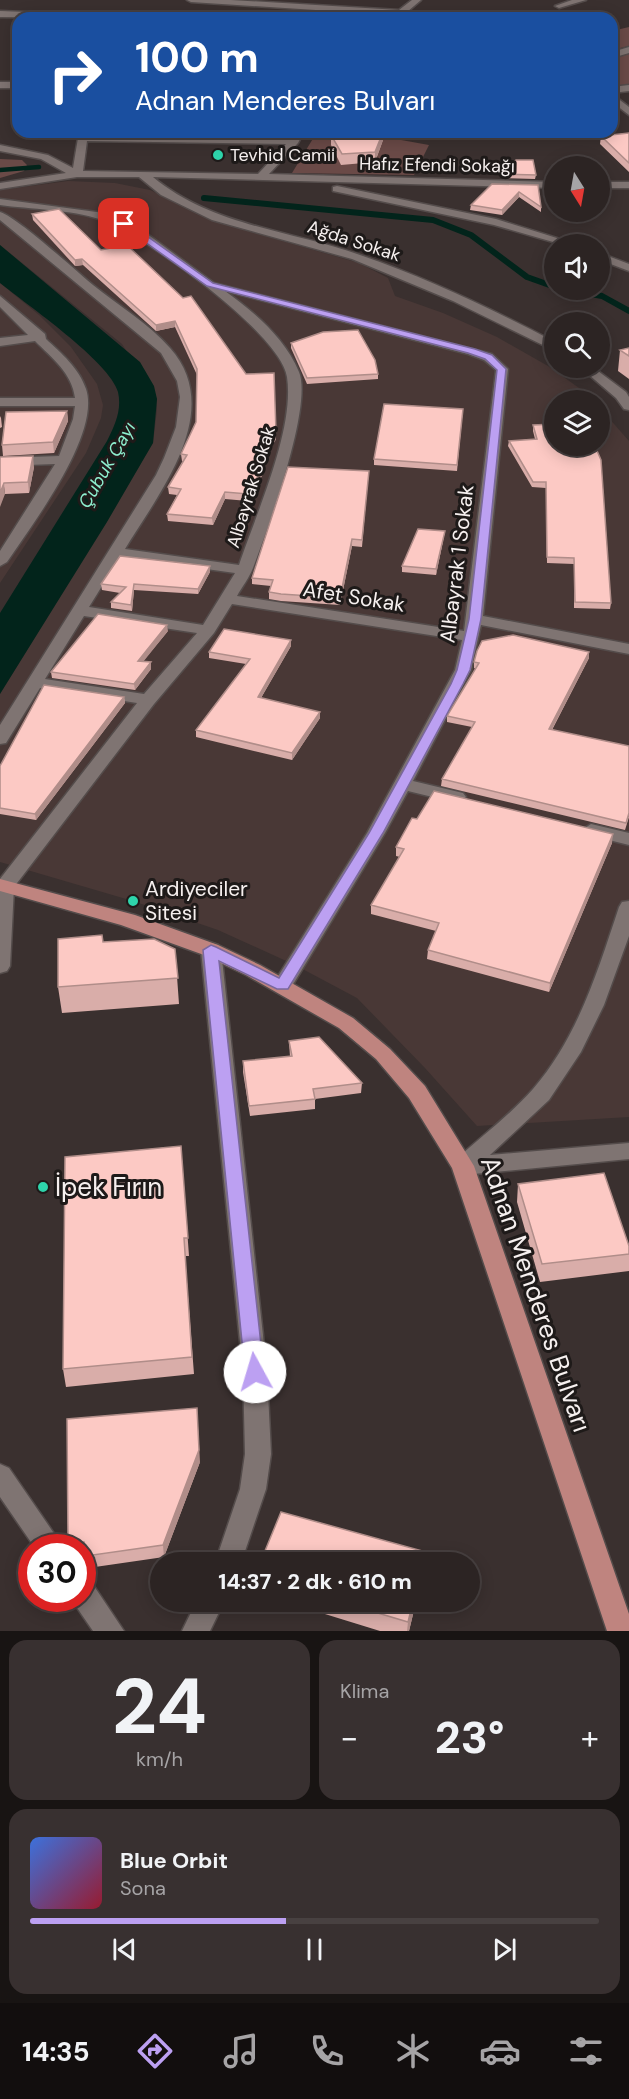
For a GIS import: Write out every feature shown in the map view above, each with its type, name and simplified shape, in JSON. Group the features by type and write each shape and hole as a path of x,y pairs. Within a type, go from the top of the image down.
{"main road":[{"name":"Adnan Menderes Bulvarı","path":"2,885 128,920 211,950 282,986 346,1023 383,1054 417,1092 463,1166 621,1631"}],"street":[{"path":"191,0 242,4 308,3 376,12"},
{"path":"402,12 417,0"},
{"path":"557,3 582,0"},
{"path":"0,186 77,174 83,138"},
{"path":"261,177 296,138"},
{"name":"Hafız Efendi Sokağı","path":"0,148 44,157 77,174 544,184"},
{"name":"Ağda Sokak","path":"142,174 164,193 198,210 234,224 357,257 544,342"},
{"path":"261,177 352,191 484,220 544,237"},
{"path":"610,185 629,185"},
{"name":"Albayrak Sokak","path":"0,202 113,219 135,230 179,265 210,284 269,335 293,374 295,383 294,411 283,454 245,570 229,599 208,630 148,700 2,885"},
{"path":"0,215 165,350 176,363 183,379 187,408 179,440 163,475 33,681 0,739"},
{"path":"610,256 629,255"},
{"path":"610,260 629,268"},
{"name":"Albayrak 1 Sokak","path":"210,284 456,346 488,357 498,363 502,369 475,619 463,670 403,784 282,986"},
{"path":"0,300 40,337 76,378 82,402 76,435 64,460 0,562"},
{"path":"0,342 40,337"},
{"path":"600,378 621,395 629,406"},
{"path":"0,402 82,402"},
{"path":"0,462 64,460"},
{"path":"116,552 245,570"},
{"name":"Afet Sokak","path":"229,599 471,637"},
{"path":"78,610 208,630"},
{"path":"475,619 629,649"},
{"path":"33,681 148,700"},
{"path":"403,784 471,800"},
{"path":"573,825 629,839"},
{"path":"0,966 2,885"},
{"path":"463,1166 541,1094 570,1055 600,991 629,906"},
{"path":"211,950 255,1372 258,1454 253,1489 232,1552"},
{"path":"463,1166 629,1151"},
{"path":"0,1476 41,1534"},
{"path":"96,1612 110,1631"},
{"path":"196,1631 205,1612"}],"shaded area":[{"path":"629,27 629,46 618,49 618,30"},
{"path":"629,53 629,86 618,86 618,56"},
{"path":"313,138 390,138 429,145 414,175 292,173"},
{"path":"0,159 22,160 27,165 24,171 0,178"},
{"path":"68,181 115,183 150,190 224,224 359,263 388,278 395,296 443,313 497,337 544,364 544,378 565,378 582,390 544,390 544,456 610,456 610,419 629,441 629,1117 477,1126 357,998 295,965 218,930 133,901 0,862 0,694 153,443 157,399 122,344 0,245 0,190"},
{"path":"0,283 39,315 71,347 97,384 103,405 101,418 86,453 0,583"}],"water":[{"name":"Çubuk Çayı","path":"0,245 140,362 154,386 157,399 153,443 107,522 0,694 0,613 107,441 115,423 119,405 118,392 100,365 66,334 0,283"}],"building":[{"path":"629,133 629,163 603,138 618,138 618,134"},
{"path":"333,138 381,138 375,152 342,154"},
{"path":"516,160 533,160 536,175 502,174"},
{"path":"492,184 538,185 541,207 519,192 502,210 471,205"},
{"path":"59,209 101,250 127,245 183,298 191,296 246,374 274,373 276,432 258,465 264,465 248,494 225,492 212,518 167,514 181,489 168,487 187,455 181,454 196,422 197,369 175,321 156,325 82,259 75,260 32,214"},
{"path":"358,330 375,360 378,374 307,378 291,343 323,332"},
{"path":"629,348 629,356 620,350"},
{"path":"384,404 463,409 457,465 374,459"},
{"path":"67,411 53,442 2,445 6,412"},
{"path":"544,424 544,456 599,456 611,603 575,602 574,558 547,557 546,482 533,482 509,441 537,439 533,425"},
{"path":"33,456 28,482 4,483 0,493 0,457"},
{"path":"288,467 369,471 362,540 352,539 340,598 269,592 273,580 252,578"},
{"path":"418,529 445,531 436,569 402,566"},
{"path":"120,556 210,566 198,589 134,584 131,605 111,602 126,587 101,584"},
{"path":"98,614 167,625 138,661 151,662 134,684 51,672"},
{"path":"224,629 291,640 258,697 320,712 292,753 196,730 250,659 209,652"},
{"path":"513,635 589,652 549,729 629,746 629,813 626,823 442,779 475,722 447,716 479,663 474,662 477,651 482,641"},
{"path":"44,685 124,697 35,814 0,808 0,766"},
{"path":"434,791 613,834 550,983 428,950 439,923 371,905 404,849 396,847 412,818 417,819"},
{"path":"102,935 103,942 154,939 175,949 178,978 58,987 58,939"},
{"path":"319,1037 362,1083 313,1089 315,1099 249,1106 243,1061 292,1056 289,1041"},
{"path":"181,1146 188,1238 184,1238 192,1357 63,1369 65,1157"},
{"path":"604,1173 629,1246 629,1254 542,1264 518,1184"},
{"path":"197,1408 199,1450 163,1545 96,1555 96,1534 68,1534 67,1419"},
{"path":"281,1512 426,1552 265,1552"},
{"path":"374,1612 410,1612 408,1622"}],"waterway":[{"path":"0,170 39,167"},
{"path":"204,198 433,220 471,235 527,277 544,283"},
{"path":"609,300 629,311"}],"place":[{"name":"Tevhid Camii","path":"218,155"},
{"name":"Ardiyeciler Sitesi","path":"133,901"},
{"name":"İpek Fırın","path":"43,1187"}],"route":[{"path":"124,224 179,265 210,284 472,351 498,363 502,369 475,619 463,670 457,684 376,833 282,986 211,950 255,1372"}]}
